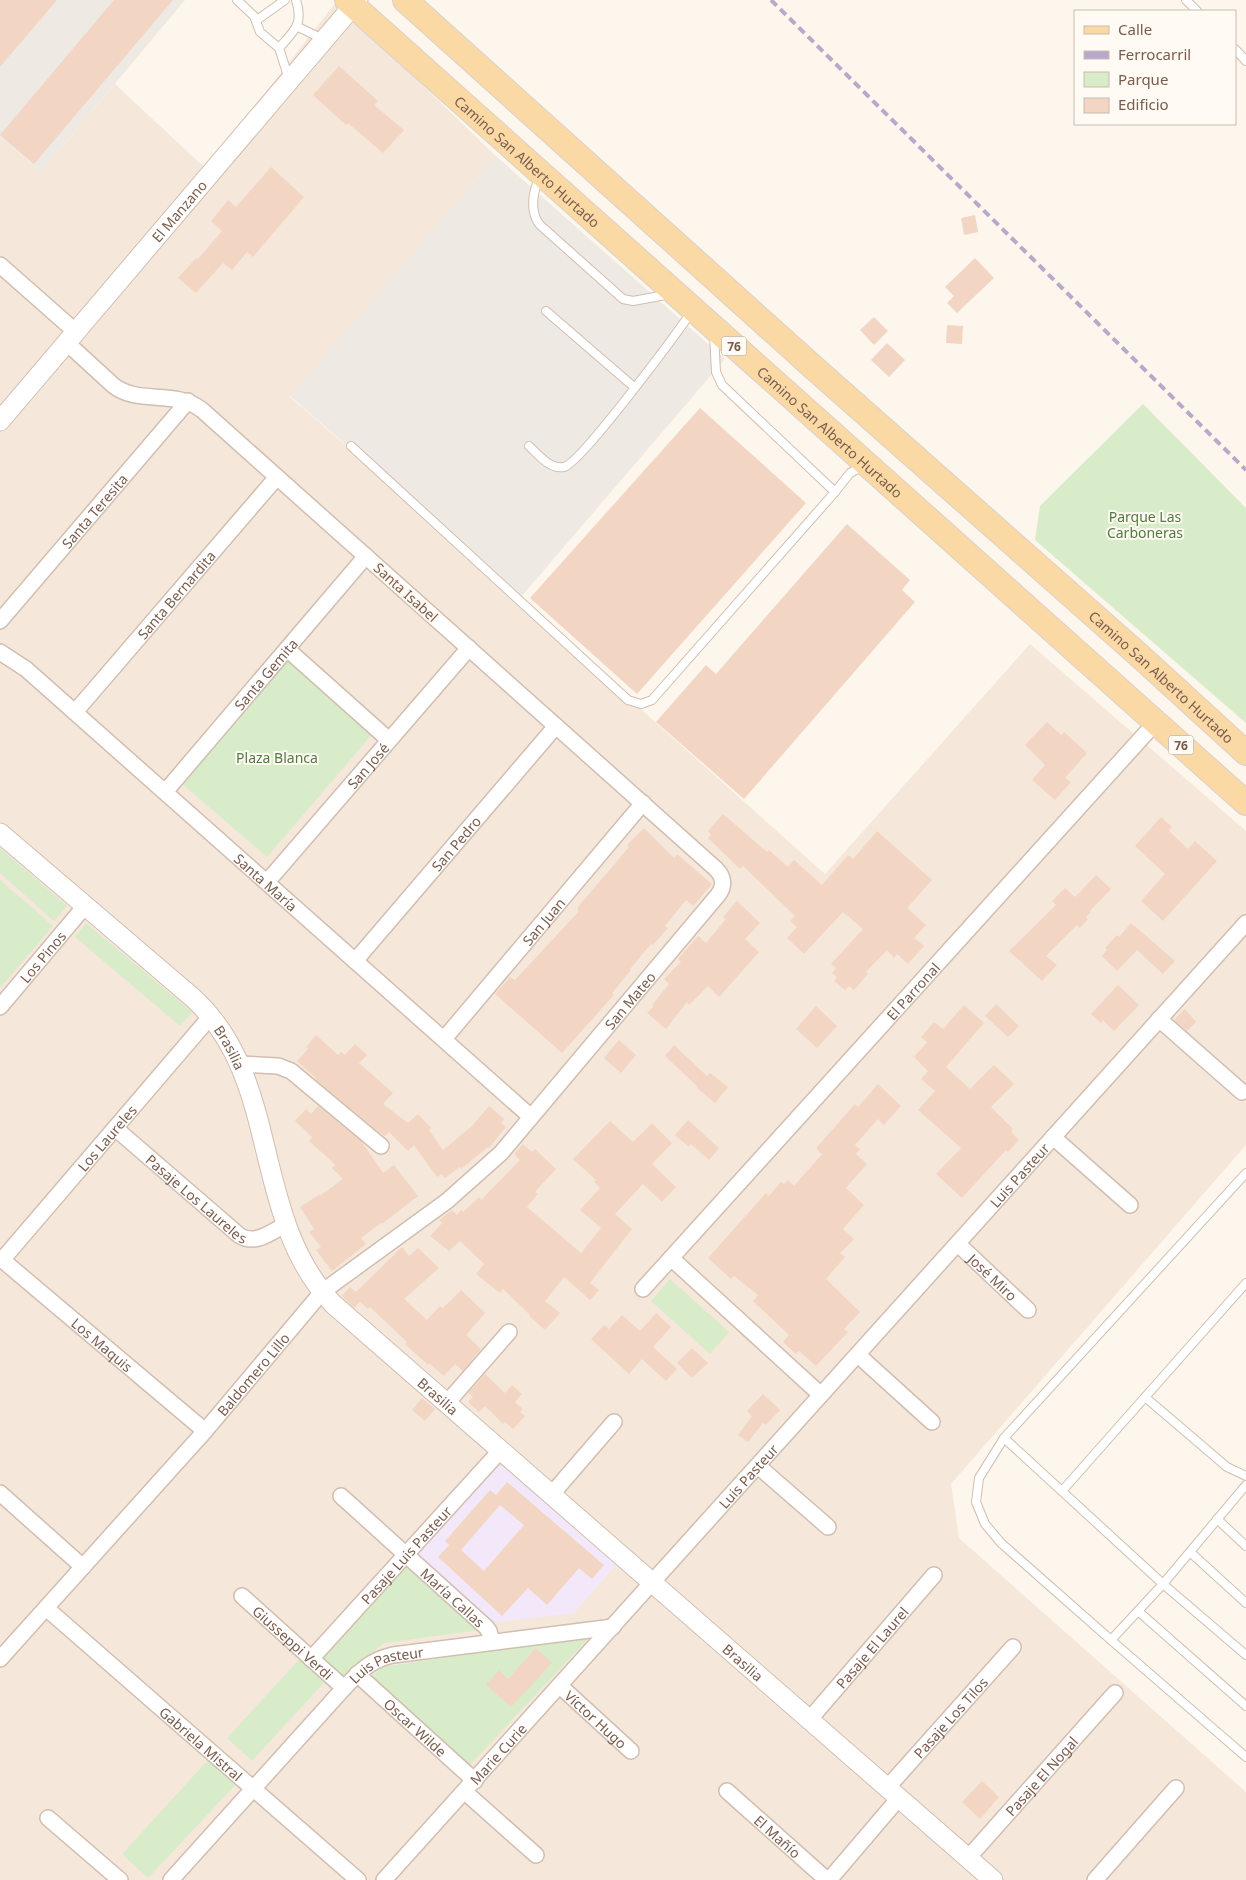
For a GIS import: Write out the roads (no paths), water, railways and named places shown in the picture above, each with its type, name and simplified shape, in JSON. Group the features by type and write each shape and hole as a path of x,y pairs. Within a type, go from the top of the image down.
{"main road":[{"name":"Camino San Alberto Hurtado","path":"405,0 821,374 1141,657 1246,754"},
{"name":"Camino San Alberto Hurtado","path":"353,2 675,293 1246,803"}],"street":[{"name":"El Manzano","path":"0,421 290,81 353,2"},
{"name":"Santa Isabel","path":"0,265 72,338 114,386 123,392 132,394 179,398 188,401 202,410 720,872 723,882"},
{"name":"Santa Teresita","path":"0,621 188,401"},
{"name":"Santa Bernardita","path":"75,712 277,477"},
{"name":"Santa Gemita","path":"165,792 366,556"},
{"name":"San José","path":"267,882 469,648"},
{"path":"287,649 389,740"},
{"name":"Santa María","path":"0,652 22,666 75,712 531,1117"},
{"name":"El Parronal","path":"643,1289 1156,722"},
{"name":"San Pedro","path":"356,961 556,726"},
{"name":"San Juan","path":"444,1039 643,804"},
{"name":"Brasilia","path":"0,833 192,997 211,1016 226,1037 239,1064 256,1109 272,1181 285,1225 302,1263 322,1292 333,1304 992,1880"},
{"name":"San Mateo","path":"531,1117 718,895 723,887 723,882"},
{"name":"Los Pinos","path":"0,1007 85,906"},
{"name":"Luis Pasteur","path":"172,1880 344,1688 372,1661 382,1657 613,1627 1246,923"},
{"name":"Los Laureles","path":"1,1259 211,1016"},
{"path":"1159,1019 1242,1092"},
{"path":"239,1064 278,1066 291,1071 381,1146"},
{"name":"Baldomero Lillo","path":"0,1659 205,1431 322,1292 467,1185 501,1153 531,1117"},
{"name":"Pasaje Los Laureles","path":"115,1128 244,1238 254,1240 285,1225"},
{"path":"1053,1137 1130,1204"},
{"name":"José Miro","path":"958,1244 1028,1310"},
{"path":"671,1258 821,1395"},
{"name":"Los Maquis","path":"1,1259 205,1431"},
{"path":"446,1404 509,1332"},
{"path":"858,1355 932,1422"},
{"path":"551,1495 614,1422"},
{"name":"Pasaje Luis Pasteur","path":"311,1659 500,1451"},
{"path":"758,1466 828,1526"},
{"path":"0,1493 83,1567"},
{"name":"María Callas","path":"341,1496 486,1627 492,1642"},
{"name":"Pasaje El Laurel","path":"809,1720 934,1575"},
{"name":"Giusseppi Verdi","path":"242,1596 344,1688"},
{"name":"Gabriela Mistral","path":"46,1608 358,1880"},
{"name":"Marie Curie","path":"384,1880 613,1627"},
{"name":"Pasaje Los Tilos","path":"828,1880 893,1793 1013,1647"},
{"name":"Oscar Wilde","path":"357,1674 470,1786 536,1855"},
{"name":"Víctor Hugo","path":"560,1686 631,1751"},
{"name":"Pasaje El Nogal","path":"968,1858 1115,1693"},
{"path":"1095,1880 1176,1788"},
{"name":"El Mañío","path":"727,1791 828,1880"},
{"path":"48,1818 120,1880"}],"lane":[{"path":"237,0 257,20 260,32 279,48 290,81"},
{"path":"257,20 285,0"},
{"path":"279,48 298,27 300,18 296,0"},
{"path":"1186,0 1196,10"},
{"path":"298,27 324,40"},
{"path":"1236,50 1246,61"},
{"path":"542,173 534,188 534,214 540,225 623,299 633,301 675,293"},
{"path":"529,446 551,465 560,467 570,464 634,387 693,309"},
{"path":"546,312 634,387"},
{"path":"713,327 716,372 722,385 835,492"},
{"path":"351,446 628,700 640,704 652,700 850,473 866,464"},
{"path":"1246,1173 1004,1438 979,1478 976,1502 985,1524 1001,1543 1246,1758"},
{"path":"1062,1491 1246,1283"},
{"path":"1145,1397 1227,1467 1246,1476"},
{"path":"1004,1438 1163,1584 1246,1655"},
{"path":"1111,1640 1163,1584 1246,1485"},
{"path":"1217,1519 1246,1546"},
{"path":"1190,1552 1246,1603"},
{"path":"1138,1611 1246,1706"}],"railway":[{"path":"771,0 1246,470"}],"park label":[{"name":"Parque Las Carboneras","path":"1145,524"},
{"name":"Plaza Blanca","path":"277,757"}]}
